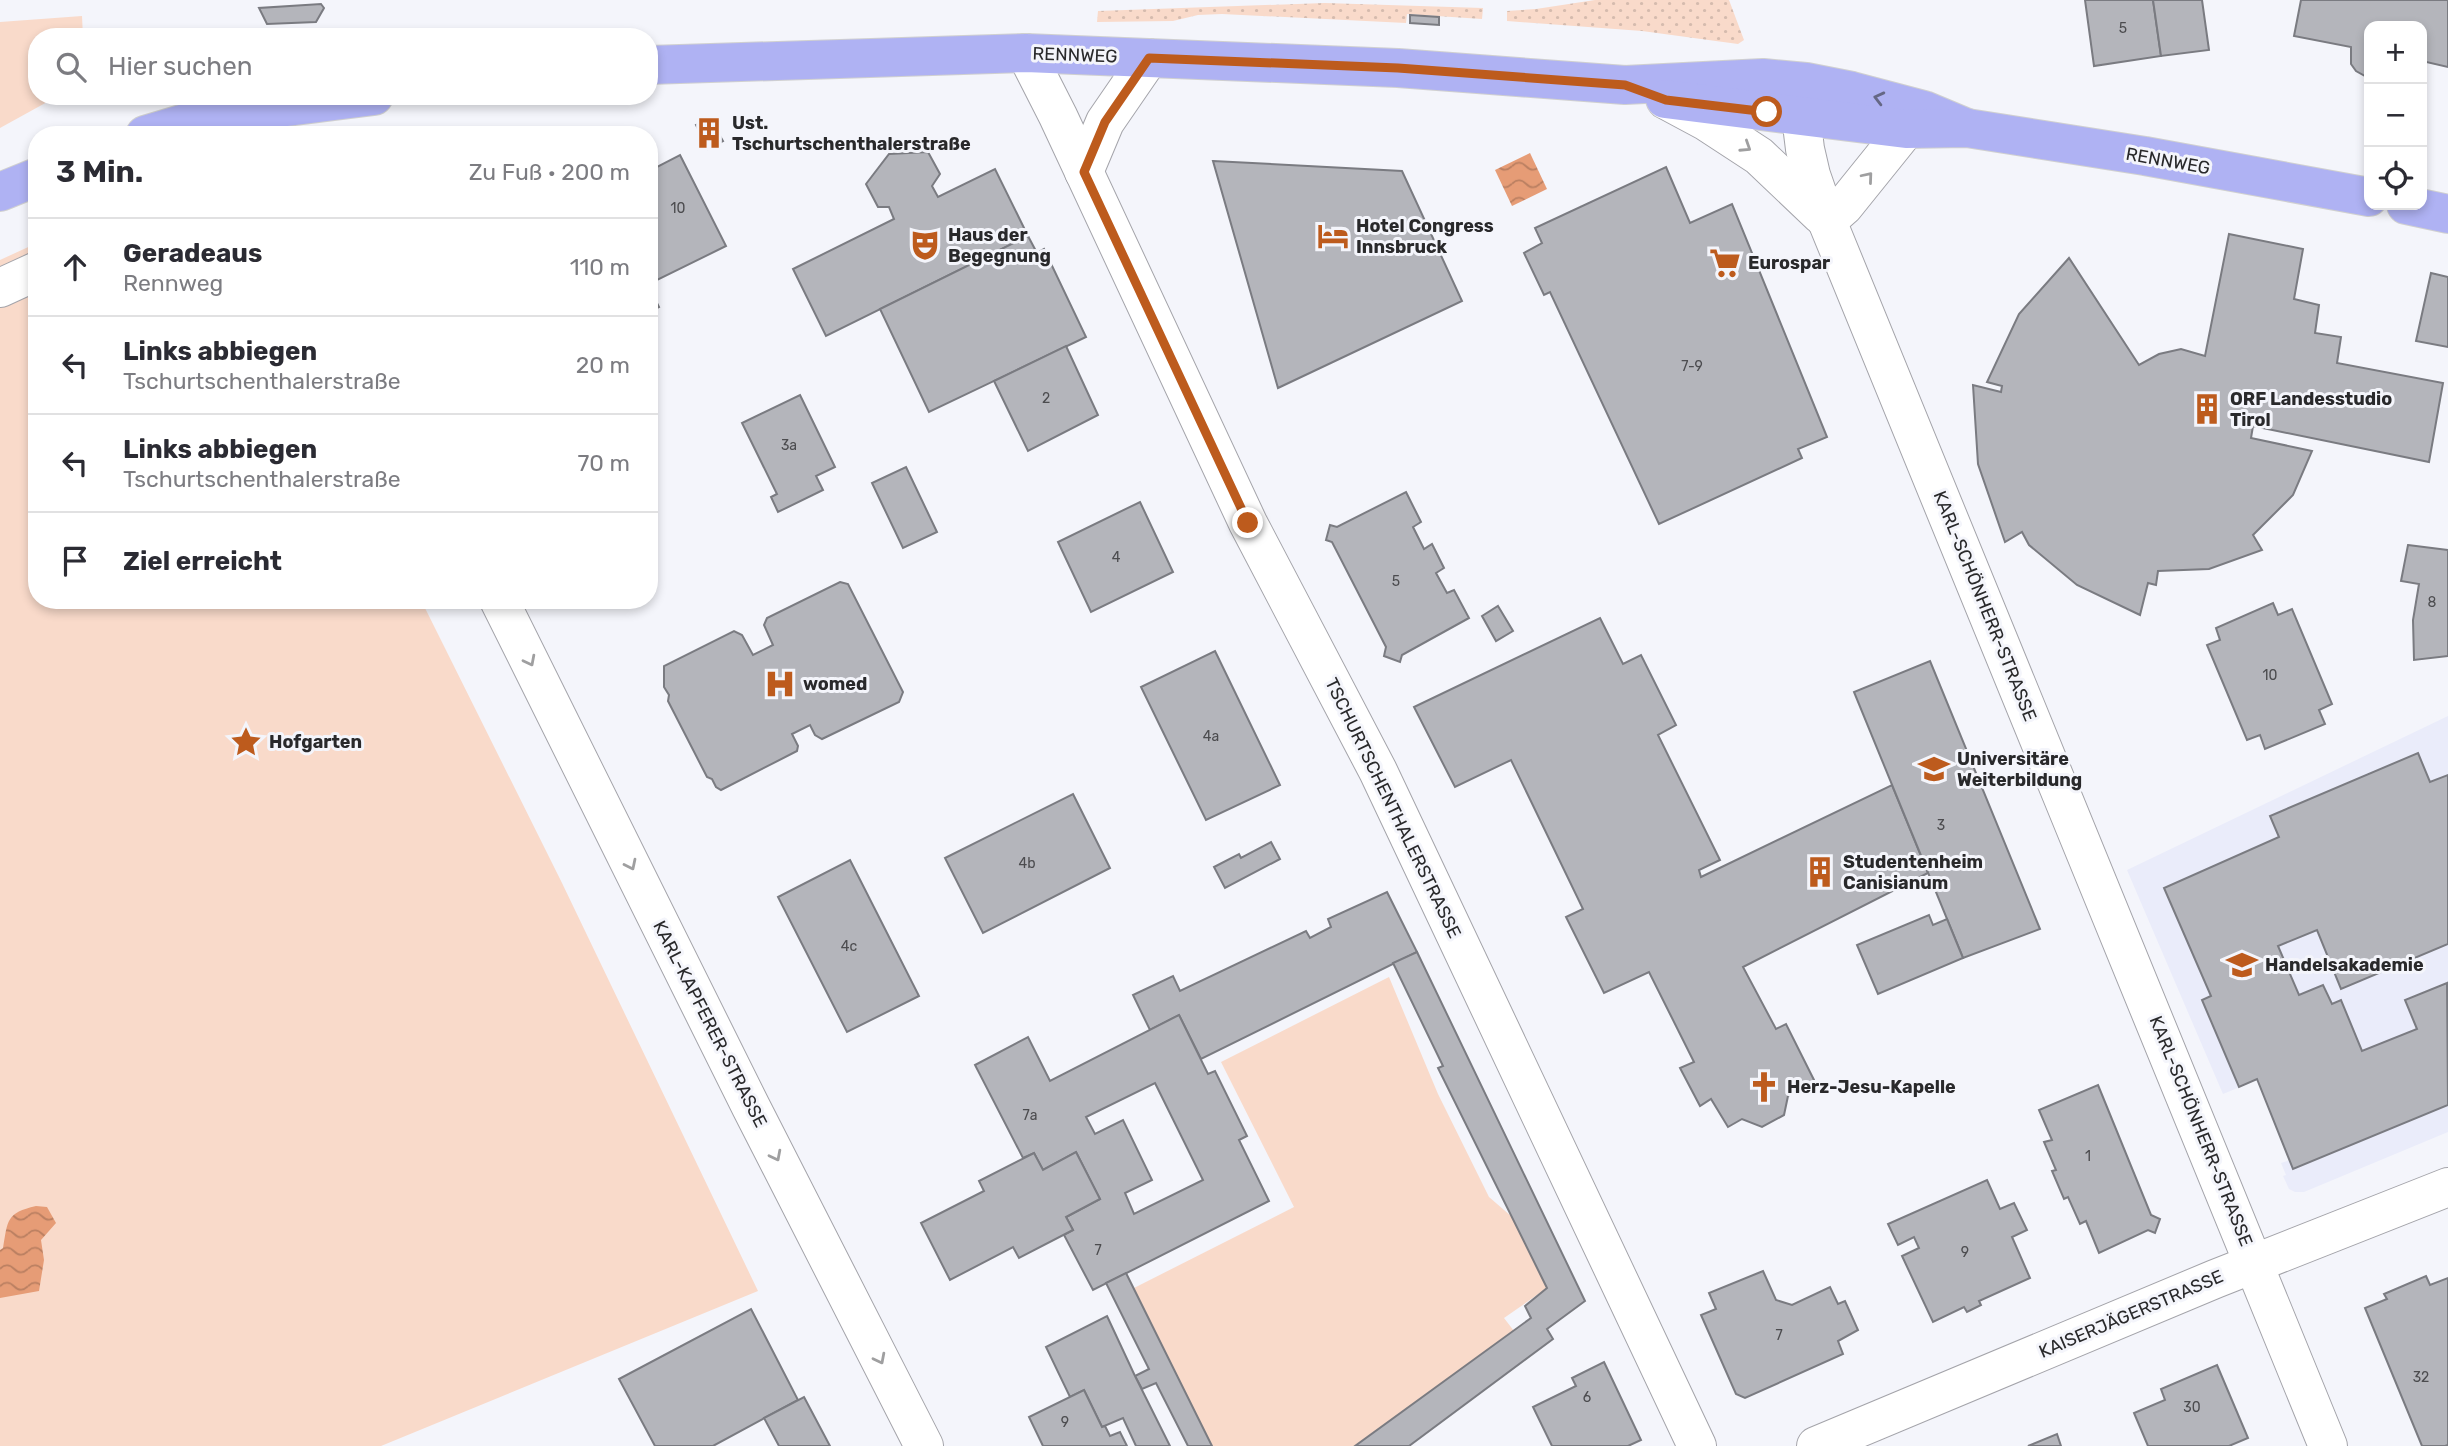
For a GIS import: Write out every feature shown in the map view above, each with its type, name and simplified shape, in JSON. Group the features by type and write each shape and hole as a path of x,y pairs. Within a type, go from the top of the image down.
{"main road":[{"name":"RENNWEG","path":"658,65 1026,54 1398,68 1625,85 1731,78 1906,129 1967,128 2145,156 2364,196"},
{"name":"RENNWEG","path":"1625,85 1666,100 1798,99 1852,91 1924,110 1967,128"},
{"path":"175,126 195,120 262,122 335,105"},
{"path":"0,192 28,181"},
{"path":"2427,210 2448,214"}],"street":[{"name":"TSCHURTSCHENTHALERSTRASSE","path":"1026,54 1248,523 1378,771 1697,1446"},
{"path":"1084,172 1105,122 1149,58"},
{"name":"KARL-SCHÖNHERR-STRASSE","path":"1798,99 1811,175 1827,221 2328,1446"},
{"name":"KARL-SCHÖNHERR-STRASSE","path":"1666,100 1707,122 1759,156 1827,221"},
{"path":"1827,221 1843,206 1906,129"},
{"path":"0,288 28,275"},
{"name":"KARL-KAPFERER-STRASSE","path":"503,609 751,1107 924,1446"},
{"name":"KAISERJÄGERSTRASSE","path":"1816,1446 2255,1263 2448,1187"}],"shaded area":[{"path":"1595,0 1729,0 1744,40 1738,44 1642,31 1507,21 1507,11"},
{"path":"1325,3 1483,8 1482,19 1407,14 1406,23 1222,14 1198,15 1173,21 1097,22 1098,11"},
{"path":"82,16 83,28 28,28 28,105 42,105 0,128 0,22"},
{"name":"Hofgarten","path":"28,247 28,609 425,609 562,883 758,1291 381,1446 0,1446 0,260"},
{"name":"Handelsakademie","path":"2448,716 2448,1132 2304,1192 2295,1192 2289,1189 2283,1176 2286,1175 2281,1163 2290,1160 2257,1080 2223,1094 2127,870"},
{"path":"1389,977 1438,1094 1489,1197 1511,1216 1547,1288 1504,1318 1514,1331 1355,1446 1212,1446 1134,1288 1294,1207 1221,1062"}],"water":[{"path":"1530,153 1547,189 1512,206 1495,170"},
{"path":"36,1206 47,1207 56,1223 41,1240 44,1260 39,1291 0,1298 0,1250 3,1248 8,1224 14,1215"}],"building":[{"path":"2085,0 2153,0 2161,56 2094,66"},
{"path":"2153,0 2202,0 2209,50 2161,56"},
{"path":"2301,0 2448,0 2448,67 2427,62 2427,21 2364,21 2364,75 2351,64 2351,47 2294,36"},
{"path":"321,4 324,8 316,22 267,24 259,8"},
{"path":"1410,15 1439,17 1439,25 1410,23"},
{"name":"Ust. Tschurtschenthalerstraße","path":"710,118 723,141 708,149 696,125"},
{"name":"Haus der Begegnung","path":"928,152 940,174 932,186 938,197 995,169 1028,236 826,336 793,269 894,219 889,207 878,207 866,184 889,154"},
{"path":"680,155 726,246 658,280 658,166"},
{"name":"Hotel Congress Innsbruck","path":"1213,161 1402,171 1462,301 1278,388"},
{"path":"1666,167 1690,223 1732,204 1827,437 1798,449 1802,458 1659,524 1550,292 1544,295 1524,253 1542,243 1535,228"},
{"name":"ORF Landesstudio Tirol","path":"2229,234 2303,249 2294,299 2319,305 2315,333 2341,337 2337,363 2443,383 2429,462 2253,426 2251,438 2312,451 2293,495 2253,535 2262,550 2209,569 2158,571 2156,585 2148,583 2140,615 2077,585 2029,545 2022,532 2005,542 1978,464 1973,385 2001,392 2002,386 1987,382 2019,314 2069,258 2139,365 2159,354 2181,349 2205,356"},
{"path":"1028,236 1037,253 1044,249 1086,337 929,412 880,309"},
{"path":"2431,273 2448,277 2448,347 2416,341"},
{"path":"1066,346 1098,415 1028,451 994,381"},
{"path":"800,395 835,467 816,476 823,490 778,512 771,497 777,494 742,423"},
{"path":"906,467 937,532 903,548 872,483"},
{"path":"1406,492 1421,522 1413,527 1424,549 1432,544 1444,568 1436,573 1447,593 1454,590 1469,618 1402,655 1400,662 1384,656 1386,647 1332,542 1326,540 1330,525 1337,527"},
{"path":"1140,502 1173,572 1091,612 1058,542"},
{"path":"2408,545 2448,550 2448,656 2414,660 2413,620 2419,584 2401,581"},
{"path":"840,582 848,584 903,692 899,702 822,739 815,735 810,725 792,734 798,746 797,751 721,790 707,777 668,701 669,695 664,687 664,666 734,631 742,635 753,655 773,645 764,625 767,618"},
{"path":"2273,603 2278,615 2292,609 2332,704 2319,710 2325,724 2265,749 2260,735 2247,740 2207,645 2220,640 2216,628"},
{"path":"1498,606 1513,631 1496,641 1482,616"},
{"name":"Studentenheim Canisianum","path":"1600,618 1623,664 1641,655 1676,725 1658,735 1720,860 1699,870 1701,877 1892,785 1928,873 1743,967 1776,1029 1786,1024 1814,1080 1788,1096 1784,1115 1762,1127 1742,1119 1728,1127 1711,1099 1700,1106 1680,1068 1694,1062 1649,972 1604,993 1566,917 1583,909 1511,760 1455,787 1414,707"},
{"path":"1215,651 1280,785 1206,820 1141,687"},
{"path":"1930,661 2040,929 1963,958 1854,692"},
{"name":"Handelsakademie","path":"2418,753 2430,782 2448,775 2448,944 2341,989 2317,930 2278,946 2299,995 2323,985 2332,1004 2341,1000 2362,1051 2417,1029 2405,1000 2447,983 2448,1105 2293,1169 2257,1079 2239,1087 2202,1000 2211,996 2164,888 2279,837 2270,816"},
{"path":"1073,794 1110,868 983,933 945,858"},
{"path":"1271,842 1280,859 1225,888 1214,867 1239,854 1241,858"},
{"path":"850,860 919,996 847,1032 778,897"},
{"path":"1387,892 1417,952 1201,1059 1179,1015 1150,1030 1133,995 1173,976 1180,991 1306,931 1310,938 1331,927 1328,919"},
{"path":"1929,915 1933,925 1947,919 1963,958 1878,994 1857,945"},
{"path":"1417,952 1585,1301 1547,1329 1553,1339 1409,1446 1355,1446 1531,1318 1525,1306 1547,1288 1438,1068 1443,1066 1393,963"},
{"path":"1179,1015 1208,1074 1215,1071 1247,1136 1239,1140 1269,1201 1093,1290 1064,1235 1073,1230 1066,1217 1100,1199 1076,1152 1043,1170 1034,1153 1023,1158 975,1065 1028,1037 1050,1081","holes":["1155,1083 1203,1180 1134,1214 1125,1193 1152,1180 1123,1120 1095,1134 1086,1117"]},
{"path":"2098,1085 2151,1215 2160,1219 2155,1233 2148,1230 2099,1253 2086,1221 2080,1224 2068,1197 2064,1199 2052,1171 2056,1170 2044,1142 2052,1140 2039,1110"},
{"path":"1076,1152 1100,1199 1066,1217 1073,1230 1019,1258 1013,1247 950,1280 921,1223 984,1191 979,1181 1034,1153 1043,1170"},
{"path":"1987,1180 2000,1209 2014,1203 2027,1230 2012,1237 2030,1278 1979,1301 1981,1305 1967,1312 1964,1307 1933,1322 1902,1256 1919,1248 1914,1237 1898,1245 1888,1224"},
{"path":"1763,1271 1776,1300 1792,1305 1830,1287 1838,1304 1845,1301 1858,1330 1838,1341 1843,1354 1745,1398 1736,1394 1701,1315 1716,1309 1709,1293"},
{"path":"1126,1273 1212,1446 1188,1446 1156,1383 1142,1389 1135,1376 1149,1369 1106,1283"},
{"path":"2426,1276 2430,1285 2448,1278 2448,1445 2445,1446 2422,1446 2365,1308 2387,1299 2384,1294"},
{"path":"751,1309 798,1400 713,1446 655,1446 619,1379"},
{"path":"1107,1316 1170,1446 1136,1446 1123,1418 1102,1427 1084,1390 1070,1397 1046,1347"},
{"path":"1604,1362 1641,1440 1628,1446 1552,1446 1533,1407 1576,1386 1572,1378"},
{"path":"2217,1365 2248,1438 2229,1446 2148,1446 2134,1413 2165,1400 2161,1389"},
{"path":"1084,1390 1102,1427 1105,1426 1110,1436 1120,1432 1127,1446 1043,1446 1029,1417"},
{"path":"804,1397 830,1446 779,1446 764,1418"},
{"path":"2057,1434 2061,1446 2028,1446"}],"place":[{"name":"Ust. Tschurtschenthalerstraße","path":"709,133"},
{"name":"Hotel Congress Innsbruck","path":"1333,236"},
{"name":"Haus der Begegnung","path":"925,245"},
{"name":"Eurospar","path":"1725,263"},
{"name":"ORF Landesstudio Tirol","path":"2207,409"},
{"name":"womed","path":"780,684"},
{"name":"Hofgarten","path":"246,742"},
{"name":"Universitäre Weiterbildung","path":"1934,769"},
{"name":"Studentenheim Canisianum","path":"1820,872"},
{"name":"Handelsakademie","path":"2242,965"},
{"name":"Herz-Jesu-Kapelle","path":"1764,1087"}],"route":[{"path":"1248,523 1084,172 1105,122 1149,58 1398,68 1625,85 1666,100 1767,112"}]}
